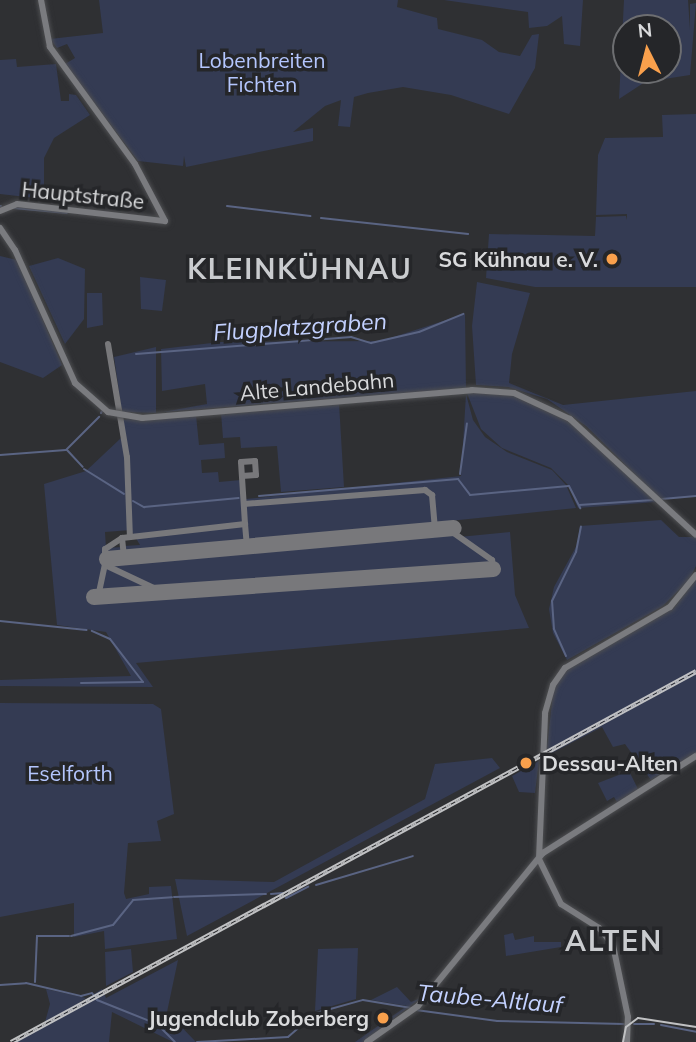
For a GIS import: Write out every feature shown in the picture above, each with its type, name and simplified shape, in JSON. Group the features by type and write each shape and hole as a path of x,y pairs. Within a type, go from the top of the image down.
{"main road":[{"name":"Hauptstraße","path":"0,211 18,204 165,221 135,163 60,64 47,41 41,0"},
{"name":"Alte Landebahn","path":"0,228 14,246 75,383 108,412 142,418 453,391 506,391 537,400 564,415 696,535"},
{"path":"627,1042 626,1008 613,945 599,928 561,904 539,857 543,728 553,685 582,655 670,607 696,575"},
{"path":"367,1042 414,1009 539,857 696,756"},
{"path":"538,843 549,849"}],"green space":[{"name":"Lobenbreiten Fichten","path":"99,0 398,0 397,7 437,18 438,29 482,40 499,52 520,56 532,35 539,34 535,68 509,114 451,95 403,87 354,97 350,127 338,126 341,100 325,106 293,132 313,128 313,141 186,167 184,156 183,166 138,161 65,64 75,58 67,44 57,48 50,39 103,33"},
{"path":"444,0 583,0 580,46 564,44 562,16 547,26 529,28 528,12"},
{"path":"624,0 688,0 690,30 690,4 696,3 690,75 682,76 682,14 623,14"},
{"path":"16,59 17,67 56,64 61,101 69,101 69,94 76,95 90,115 54,138 44,158 44,199 0,194 0,60"},
{"path":"620,84 642,84 619,99"},
{"path":"696,114 696,287 535,287 486,278 489,234 595,236 596,217 626,216 627,220 627,214 596,215 598,155 605,138 663,137 662,115"},
{"path":"0,256 17,260 62,365 43,378 0,362"},
{"path":"58,258 85,269 84,319 65,344 29,266"},
{"path":"140,277 166,280 162,311 141,309"},
{"path":"477,282 530,293 512,354 509,383 563,405 696,391 696,496 660,499 586,426 547,399 508,387 476,385 472,326"},
{"path":"87,293 102,293 103,325 87,328"},
{"path":"465,314 466,388 163,412 207,404 205,384 162,391 161,349 220,342 381,341"},
{"path":"156,347 156,413 122,412 114,357"},
{"path":"467,393 510,393 573,424 656,502 578,508 568,485 551,468 502,448 481,429"},
{"path":"466,394 473,420 485,437 507,452 552,470 566,485 576,508 253,541 248,537 246,499 461,476"},
{"path":"339,403 344,487 281,492 277,446 241,448 240,437 223,438 221,413"},
{"path":"196,415 199,445 224,443 225,458 201,460 202,473 218,472 219,482 241,480 245,537 240,542 126,552 124,546 140,545 131,530 105,532 106,548 122,547 122,551 106,554 107,563 458,532 459,537 510,532 515,595 529,628 136,663 153,687 0,686 0,680 131,676 106,632 57,625 44,484 86,471 121,438 119,420"},
{"path":"661,520 679,537 696,537 696,566 689,580 663,606 567,660 553,633 549,609 554,587 577,545 580,526"},
{"path":"696,579 696,753 651,780 625,744 613,747 602,727 546,756 553,693 560,677 576,661 674,608"},
{"name":"Eselforth","path":"0,703 153,704 161,709 174,814 157,821 161,841 128,843 124,893 126,899 149,894 149,887 171,886 177,939 105,949 104,931 74,937 74,903 0,917"},
{"path":"492,758 500,768 187,936 175,879 274,882 425,799 435,764"},
{"path":"539,761 535,793 519,792 512,776"},
{"path":"629,771 638,789 617,802 614,797 607,801 598,783"},
{"path":"513,933 515,940 534,936 534,942 561,942 561,947 506,956 504,935"},
{"path":"358,948 356,999 315,1011 318,949"},
{"path":"131,949 133,972 106,986 105,952"},
{"path":"178,960 167,1012 196,1042 173,1042 112,1012 109,1042 16,1042 72,1008 45,1022 50,1004 46,989 86,998 73,1007 102,989 106,998"},
{"path":"397,987 411,1002 421,998 363,1042 355,1042 407,1006 371,1000"}],"waterway":[{"path":"227,206 310,216"},
{"path":"14,208 67,213"},
{"path":"321,218 468,234"},
{"name":"Flugplatzgraben","path":"136,354 351,337 371,343 419,332 463,314"},
{"name":"Flugplatzgraben","path":"0,455 66,450 99,417"},
{"path":"460,474 467,423"},
{"path":"67,450 83,467"},
{"path":"84,469 124,494"},
{"path":"259,496 458,479 470,495 569,486 580,508"},
{"path":"662,499 696,496"},
{"path":"133,501 144,507 239,498"},
{"path":"579,505 653,500"},
{"path":"566,656 554,629 552,601 576,552 581,526"},
{"path":"0,621 87,630"},
{"path":"81,683 143,682 110,639 92,631"},
{"path":"316,885 413,856"},
{"path":"286,898 308,887"},
{"path":"271,894 283,893"},
{"path":"174,897 266,894"},
{"path":"71,936 113,925 133,900 172,897"},
{"path":"35,982 37,936 69,936"},
{"name":"Taube-Altlauf","path":"0,985 26,983 81,996 92,993 97,1000 157,1024 175,1042"},
{"name":"Taube-Altlauf","path":"197,1042 288,1037 316,1013 363,1000 411,1008"},
{"name":"Taube-Altlauf","path":"416,1010 497,1021 624,1024"},
{"name":"Taube-Altlauf","path":"634,1024 654,1024"},
{"name":"Taube-Altlauf","path":"661,1025 696,1032"}],"taxiway":[{"path":"108,344 127,457 130,537"},
{"path":"242,476 256,475 255,461 241,462 245,524 247,546"},
{"path":"244,504 425,490 432,495 435,530"},
{"path":"124,557 122,538 245,524"},
{"path":"448,529 492,560 493,569"},
{"path":"122,538 105,549 105,565 160,591"},
{"path":"98,597 105,565"}],"runway":[{"path":"107,559 454,528"},
{"path":"94,597 493,569"}],"tram line":[{"path":"623,1042 626,1027 638,1018 696,1027"}],"railway":[{"path":"11,1042 696,671"}],"place":[{"name":"SG Kühnau e. V.","path":"612,259"},
{"name":"Dessau-Alten","path":"526,763"},
{"name":"Jugendclub Zoberberg","path":"383,1018"}],"district":[{"name":"KLEINKÜHNAU","path":"300,269"},
{"name":"ALTEN","path":"614,941"}]}
